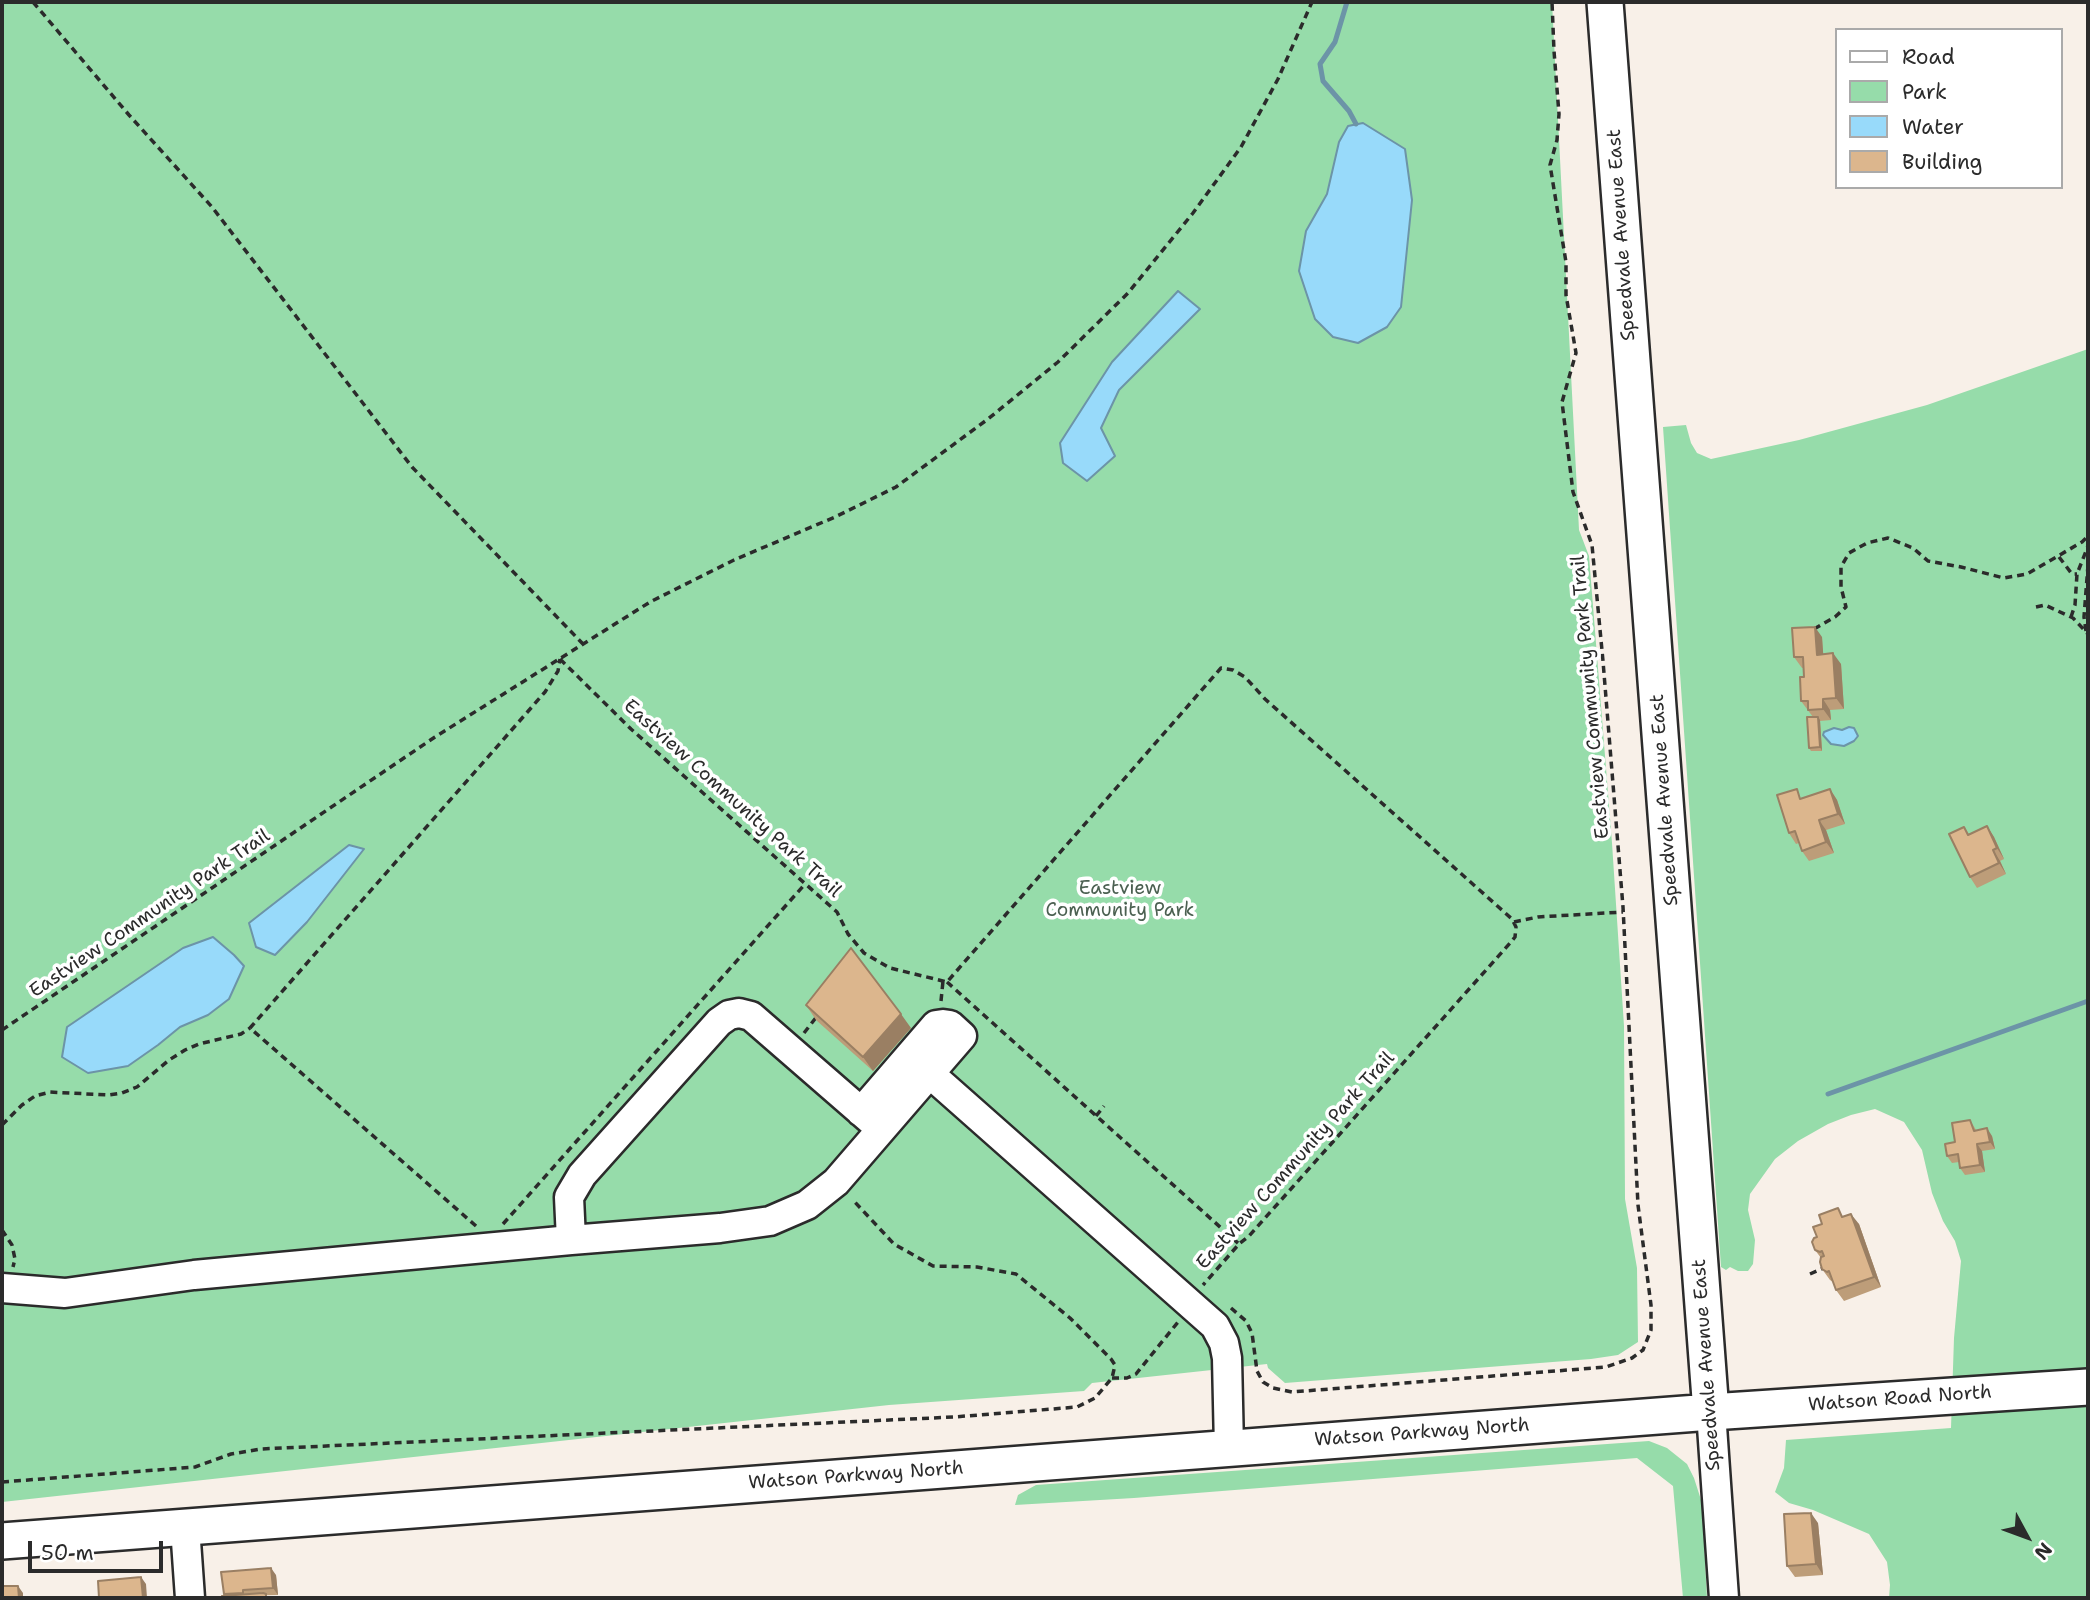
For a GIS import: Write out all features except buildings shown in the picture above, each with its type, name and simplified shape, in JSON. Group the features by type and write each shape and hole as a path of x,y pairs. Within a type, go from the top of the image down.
{"main road":[{"name":"Speedvale Avenue East","path":"1605,2 1711,1412"},
{"name":"Watson Road North","path":"1711,1412 2088,1387"},
{"name":"Watson Parkway North","path":"2,1541 1711,1412"}],"street":[{"path":"571,1240 569,1197 582,1175 719,1022 729,1015 739,1013 751,1016 871,1120"},
{"path":"3,1288 65,1293 486,1240 571,1240 719,1228 770,1221 807,1205 835,1182 871,1120 936,1026 950,1026 962,1036 929,1073 871,1120"},
{"path":"929,1073 1201,1299 1224,1343 1227,1358 1229,1448"},
{"name":"Speedvale Avenue East","path":"1711,1412 1724,1598"},
{"path":"185,1527 190,1598"}],"path":[{"path":"33,2 212,207 412,467 583,644"},
{"name":"Eastview Community Park Trail","path":"2,1030 435,737 650,602 734,560 835,517 896,487 988,419 1058,362 1128,293 1193,213 1241,147 1278,79 1312,2"},
{"name":"Eastview Community Park Trail","path":"1231,1307 1246,1321 1252,1333 1257,1371 1263,1382 1273,1388 1292,1392 1606,1367 1632,1358 1643,1350 1651,1330 1651,1306 1637,1205 1623,912 1592,545 1573,492 1562,402 1576,353 1566,295 1566,261 1550,165 1557,140 1559,114 1552,2"},
{"path":"1814,629 1846,607 1841,587 1841,567 1849,553 1867,543 1888,538 1913,548 1928,561 1961,566 2004,578 2027,574 2088,536"},
{"path":"2071,617 2075,605 2077,575 2088,546"},
{"path":"2058,557 2072,574 2077,575"},
{"path":"2087,633 2084,617 2088,565"},
{"path":"2036,607 2045,605 2071,617 2087,633"},
{"path":"2,1125 22,1105 36,1096 50,1092 108,1095 122,1093 137,1087 185,1050 241,1034 250,1028 545,692 558,671 560,659"},
{"name":"Eastview Community Park Trail","path":"560,659 631,729 837,912 848,934 864,953 890,968 947,982"},
{"path":"1239,1244 947,982 1221,668 1233,670 1245,677 1265,699 1514,922 1538,917 1623,912"},
{"path":"250,1028 474,1225 486,1240 495,1229 505,1223 805,884"},
{"name":"Eastview Community Park Trail","path":"1201,1299 1201,1286 1249,1236 1511,942 1515,937 1514,922"},
{"path":"804,1033 819,1013"},
{"path":"1096,1116 1104,1106"},
{"path":"2,1482 195,1467 231,1454 261,1449 954,1417 1077,1407 1096,1398 1112,1378 1115,1365 1111,1359 1070,1318 1016,1274 977,1267 933,1266 894,1244 835,1182"},
{"path":"2,1230 12,1245 15,1259 12,1273 3,1288"},
{"path":"1810,1274 1831,1265"},
{"path":"1112,1378 1128,1378 1136,1374 1201,1299"}],"green space":[{"name":"Eastview Community Park","path":"2,2 1552,2 1579,530 1589,556 1612,843 1624,1026 1625,1199 1637,1268 1638,1342 1618,1355 1591,1359 1285,1383 1267,1364 1092,1383 1084,1391 889,1405 2,1502"},
{"path":"2088,349 2088,1598 1889,1598 1887,1562 1869,1534 1813,1510 1789,1503 1775,1492 1784,1468 1786,1440 1951,1428 1954,1338 1961,1261 1955,1241 1943,1221 1932,1193 1922,1150 1904,1122 1875,1109 1828,1124 1798,1141 1775,1159 1750,1194 1748,1210 1755,1240 1753,1264 1748,1271 1738,1271 1730,1267 1726,1270 1721,1267 1663,427 1686,425 1697,453 1711,459 1799,440 1927,405"},
{"path":"1649,1441 1667,1448 1687,1464 1694,1478 1702,1503 1707,1598 1683,1598 1673,1486 1637,1458 1015,1505 1018,1495 1036,1485"}],"water":[{"path":"1363,123 1405,149 1412,200 1401,307 1387,327 1358,343 1333,337 1315,319 1299,271 1306,231 1327,194 1339,142 1348,126"},
{"path":"1178,291 1200,309 1119,390 1101,428 1115,456 1087,481 1063,463 1060,443 1112,362"},
{"path":"1834,728 1842,730 1854,728 1858,736 1844,746 1831,744 1823,735"},
{"path":"349,845 364,849 307,922 275,955 256,947 249,923"},
{"path":"213,937 244,966 229,999 208,1015 180,1027 128,1066 88,1073 62,1057 67,1027 183,948"}],"waterway":[{"path":"1347,2 1335,42 1320,64 1323,81 1349,111 1356,124"},
{"path":"1828,1094 2088,1001"}]}
